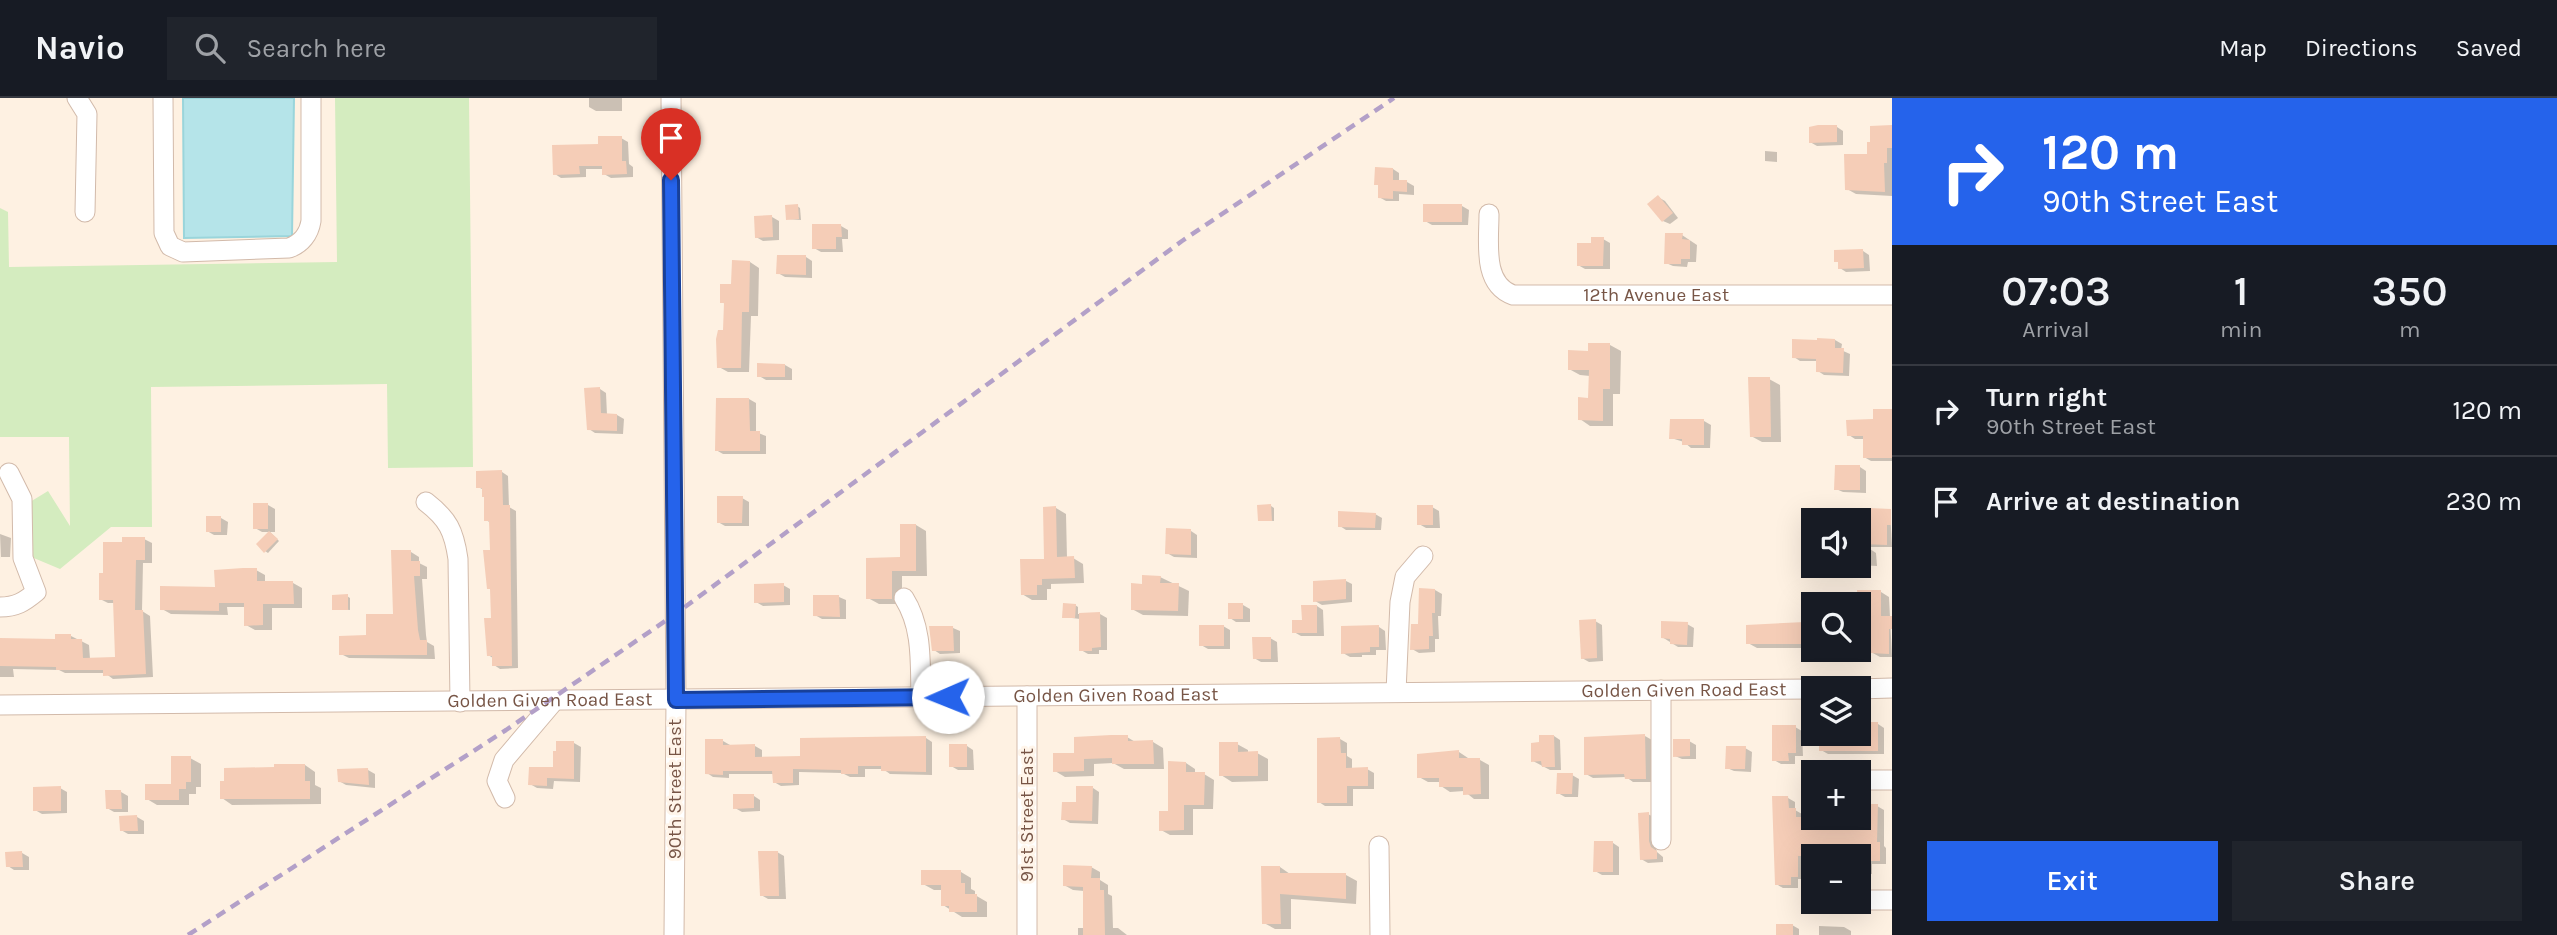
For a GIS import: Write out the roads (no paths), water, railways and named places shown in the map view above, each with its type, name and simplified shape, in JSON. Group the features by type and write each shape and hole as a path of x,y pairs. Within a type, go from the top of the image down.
{"street":[{"path":"77,98 87,114 85,212"},
{"path":"163,98 164,233 170,246 190,252 289,248 301,242 310,229 311,221 311,98"},
{"name":"90th Street East","path":"671,98 676,700 674,935"},
{"name":"12th Avenue East","path":"1489,214 1493,279 1504,292 1513,295 1892,295"},
{"path":"0,607 21,604 36,592 23,558 22,499 9,473"},
{"path":"426,502 441,514 447,523 453,533 457,552 460,702"},
{"path":"1396,692 1400,602 1405,577 1423,556"},
{"path":"904,598 912,610 918,631 921,697"},
{"path":"1871,688 1892,688"},
{"name":"Golden Given Road East","path":"0,705 1801,689"},
{"path":"1661,690 1661,840"},
{"name":"91st Street East","path":"1027,696 1027,935"},
{"path":"505,798 497,781 503,760 554,701"},
{"path":"1871,780 1892,780"},
{"path":"1379,846 1380,935"},
{"path":"1871,900 1892,900"}],"water":[{"path":"183,98 294,98 292,236 184,238"}],"railway":[{"path":"188,935 506,730 674,615 1182,241 1394,98"}]}
